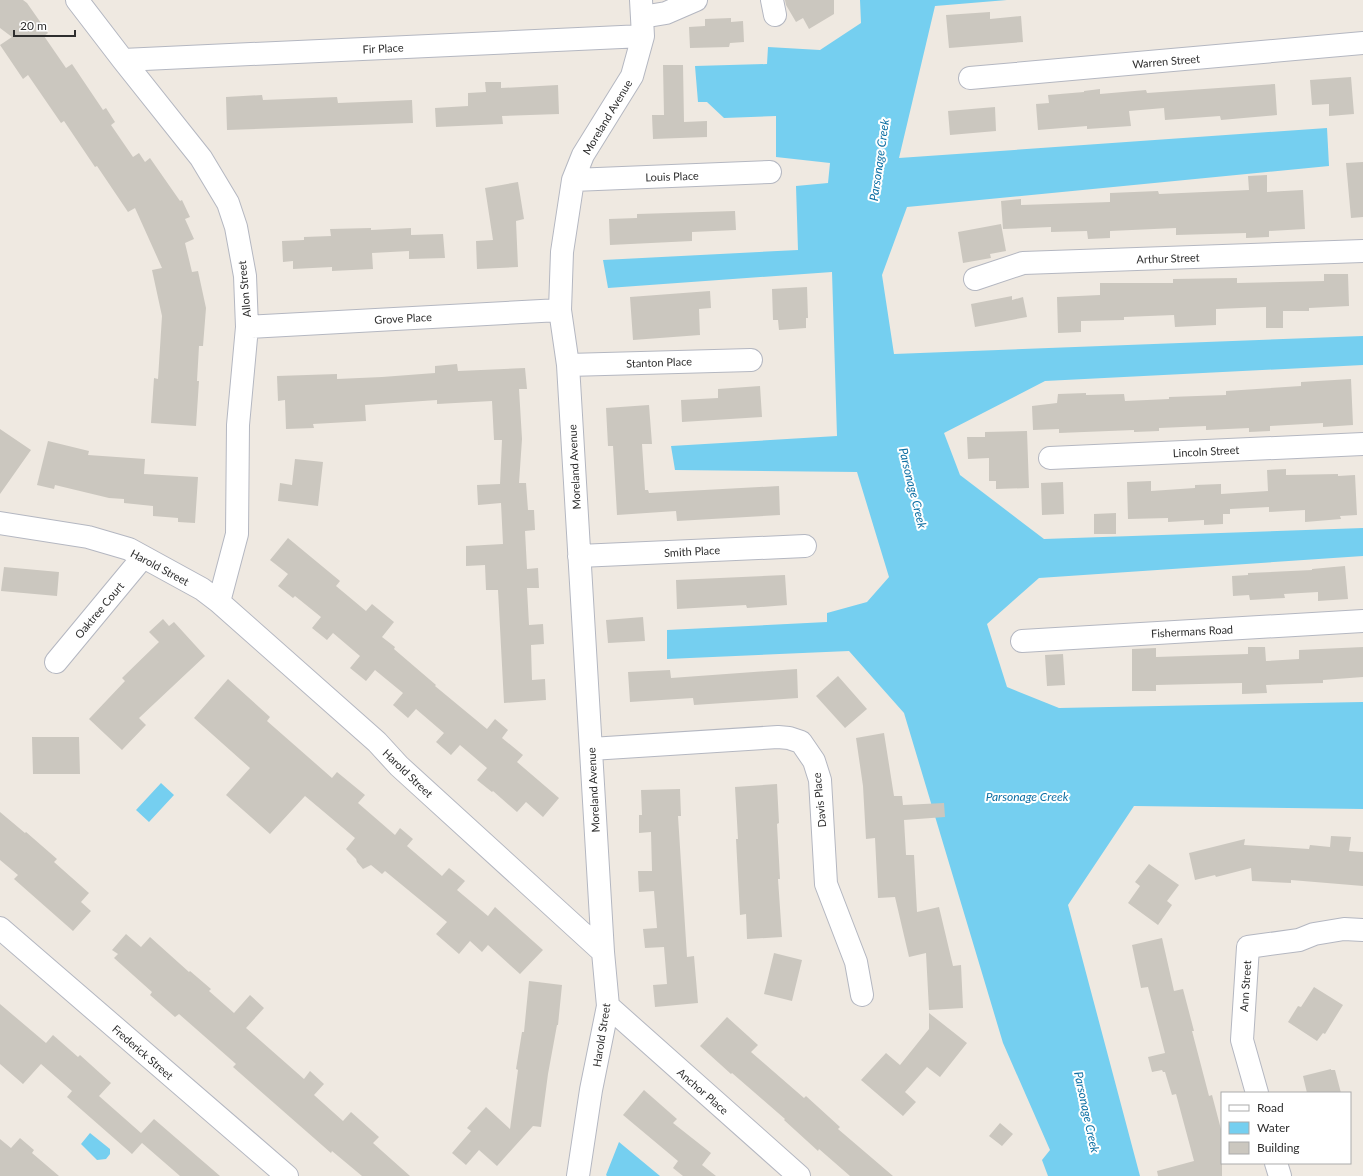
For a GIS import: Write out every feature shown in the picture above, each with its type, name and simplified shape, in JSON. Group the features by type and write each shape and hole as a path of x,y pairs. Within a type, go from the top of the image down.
{"street":[{"name":"Allon Street","path":"77,0 202,158 228,203 236,227 245,276 247,327 238,425 237,534 219,602"},
{"name":"Fir Place","path":"123,60 642,18 666,12 696,0"},
{"name":"Moreland Avenue","path":"603,952 568,365 560,310 562,252 573,180 583,155 632,76 642,18"},
{"name":"Warren Street","path":"970,78 1363,43"},
{"name":"Louis Place","path":"573,180 770,172"},
{"name":"Arthur Street","path":"975,279 1023,263 1363,251"},
{"name":"Grove Place","path":"247,327 560,310"},
{"name":"Stanton Place","path":"568,365 751,360"},
{"name":"Lincoln Street","path":"1050,458 1363,444"},
{"name":"Harold Street","path":"0,523 88,537 129,550 202,589 219,602 377,742 400,766 603,952 608,1006 591,1090 578,1176"},
{"name":"Smith Place","path":"579,556 805,546"},
{"name":"Oaktree Court","path":"56,662 143,557"},
{"name":"Fishermans Road","path":"1022,641 1363,620"},
{"name":"Davis Place","path":"591,749 778,737 790,738 801,742 814,761 820,780 826,884 856,962 862,995"},
{"name":"Frederick Street","path":"0,928 287,1176"},
{"name":"Ann Street","path":"1257,1092 1242,1040 1248,947 1298,940 1314,934 1344,929 1363,930"},
{"name":"Anchor Place","path":"608,1006 799,1176"},
{"path":"1276,1164 1280,1176"}],"water":[{"name":"Parsonage Creek","path":"860,0 1007,0 935,6 899,158 1327,128 1329,166 907,207 882,275 894,354 1363,336 1363,365 1045,381 944,433 960,475 1044,539 1363,528 1363,556 1039,578 987,624 1007,687 1059,708 1363,702 1363,809 1134,806 1068,905 1140,1176 1048,1176 1042,1160 1050,1150 1003,1043 904,713 849,651 667,659 667,630 827,622 827,613 867,602 889,577 857,472 675,470 671,446 837,436 832,272 608,288 603,260 798,250 796,186 828,183 830,163 776,157 776,116 724,118 707,102 698,102 695,66 767,64 768,47 820,50 861,23"},
{"path":"161,783 174,795 149,822 136,810"},
{"path":"90,1133 110,1149 110,1154 106,1159 97,1160 81,1144"},
{"path":"619,1142 660,1176 607,1176 606,1175"}],"building":[{"path":"0,0 23,0 27,3 48,33 44,36 66,68 72,64 103,110 106,108 115,122 111,125 133,157 139,153 145,162 150,158 180,201 182,200 190,217 185,219 194,239 185,243 192,272 198,271 206,308 203,346 199,346 197,381 199,381 196,426 151,423 154,378 158,379 162,316 152,270 162,268 135,208 128,212 64,121 61,123 28,75 23,79 0,45 12,37 0,28"},
{"path":"785,0 834,0 834,14 809,29 803,18 796,22 786,5"},
{"path":"990,12 990,19 1021,16 1023,42 949,48 946,15"},
{"path":"731,18 731,22 743,21 744,42 730,43 729,47 690,48 689,27 705,26 705,19"},
{"path":"663,65 683,65 684,122 707,121 707,137 653,139 652,115 664,115"},
{"path":"1351,77 1354,114 1329,116 1329,104 1312,105 1310,80"},
{"path":"485,82 501,82 501,88 558,85 559,114 502,116 503,124 436,127 435,108 468,106 468,93 486,92"},
{"path":"1275,84 1277,115 1221,120 1220,116 1165,120 1164,108 1129,111 1131,126 1087,129 1087,126 1038,130 1036,104 1049,103 1048,95 1100,89 1100,94 1146,90 1147,93"},
{"path":"262,95 263,100 337,97 338,103 412,100 413,123 227,130 226,97"},
{"path":"995,107 996,131 950,135 948,111"},
{"path":"1363,162 1363,217 1351,218 1346,163"},
{"path":"1267,175 1267,192 1303,190 1305,229 1269,231 1269,237 1246,238 1246,233 1176,235 1176,228 1110,231 1110,238 1088,239 1087,231 1051,232 1051,227 1003,229 1001,201 1021,199 1021,205 1110,202 1110,193 1158,191 1159,194 1249,190 1248,176"},
{"path":"518,182 524,219 516,221 518,267 477,269 476,241 493,240 485,188"},
{"path":"735,211 736,230 692,232 692,241 610,245 609,219 637,218 637,214"},
{"path":"1001,224 1006,251 990,254 991,258 963,263 958,232"},
{"path":"371,228 371,230 411,228 411,235 443,234 445,258 409,259 409,251 372,253 373,269 332,271 332,267 293,269 293,261 283,262 282,241 304,240 304,237 331,236 330,229"},
{"path":"1324,274 1348,274 1349,306 1309,308 1309,311 1283,311 1283,328 1266,328 1266,307 1216,309 1216,325 1175,327 1174,315 1124,317 1124,320 1081,321 1081,332 1058,333 1057,297 1100,295 1100,283 1173,283 1173,279 1237,278 1237,283 1324,281"},
{"path":"807,287 808,318 806,318 806,328 779,330 778,320 773,320 772,289"},
{"path":"710,291 711,308 699,309 700,335 633,340 630,297"},
{"path":"1012,296 1012,300 1023,297 1027,317 975,327 971,304"},
{"path":"457,364 458,371 525,368 527,389 519,389 522,439 519,483 526,483 528,510 534,510 535,530 525,531 527,569 538,568 539,588 527,588 529,625 543,624 544,644 531,645 532,680 545,679 546,700 504,703 498,590 486,590 485,565 466,566 466,546 503,544 501,503 478,505 477,485 500,484 502,440 494,440 492,401 437,404 437,400 365,405 366,421 313,424 314,428 286,429 285,400 278,401 277,376 337,374 337,379 382,377 435,373 435,366"},
{"path":"1351,379 1353,425 1323,427 1323,423 1270,426 1270,431 1249,432 1249,428 1206,430 1206,426 1159,428 1159,431 1134,432 1134,430 1059,433 1059,429 1033,430 1032,406 1057,403 1058,394 1124,394 1125,401 1169,399 1169,397 1226,395 1226,391 1301,386 1301,382"},
{"path":"760,386 762,417 682,422 681,400 718,398 718,389"},
{"path":"649,405 652,444 642,444 645,490 648,490 649,493 779,486 780,515 677,521 676,511 617,515 613,446 608,446 606,408"},
{"path":"0,429 31,450 0,494"},
{"path":"1027,431 1029,488 996,489 996,481 989,481 989,458 968,459 967,437 985,437 985,432"},
{"path":"48,441 89,451 88,455 145,459 144,474 198,477 195,523 178,522 178,518 153,516 153,506 124,503 124,499 109,498 55,485 54,489 37,485"},
{"path":"295,459 323,462 318,506 278,501 280,483 292,485"},
{"path":"1286,469 1286,475 1355,475 1357,515 1340,516 1341,519 1305,522 1305,510 1269,512 1269,507 1230,509 1230,514 1223,514 1223,524 1204,525 1204,520 1168,522 1168,518 1128,519 1127,482 1151,481 1151,491 1195,488 1195,485 1221,484 1221,494 1268,491 1267,470"},
{"path":"1063,482 1064,514 1042,515 1041,483"},
{"path":"1116,513 1116,534 1094,534 1094,514"},
{"path":"288,538 340,581 336,586 366,611 372,604 394,622 382,637 395,647 394,649 436,685 435,686 487,729 495,719 508,730 502,738 523,755 517,762 559,798 543,817 526,802 517,812 493,791 492,792 477,780 487,768 460,745 451,755 436,742 444,733 416,709 408,718 393,705 403,693 375,670 366,681 350,668 360,656 333,633 327,640 312,628 321,617 295,596 293,598 278,586 288,574 270,560"},
{"path":"1345,566 1348,599 1318,601 1318,592 1284,594 1285,598 1250,600 1249,595 1233,596 1232,576 1248,575 1248,573 1312,570"},
{"path":"4,567 59,572 57,596 1,591"},
{"path":"785,575 787,605 747,608 746,605 677,609 676,580"},
{"path":"643,617 645,641 608,643 606,620"},
{"path":"163,619 169,626 174,622 205,656 139,718 146,725 122,750 89,719 125,681 122,678 159,642 149,632"},
{"path":"1248,647 1265,647 1266,661 1299,659 1299,650 1363,647 1363,677 1323,680 1323,683 1266,685 1267,693 1242,694 1242,683 1156,685 1156,691 1132,691 1132,649 1156,648 1156,657 1248,654"},
{"path":"1063,654 1065,685 1047,686 1045,655"},
{"path":"797,669 798,698 694,705 693,698 630,702 628,672 670,670 671,678"},
{"path":"838,676 867,709 845,728 816,696"},
{"path":"228,679 270,717 267,721 332,778 337,772 365,795 358,803 395,835 400,828 413,839 407,846 442,876 449,868 465,881 457,890 488,916 495,907 543,950 520,974 488,945 482,952 470,941 459,954 436,934 447,922 385,871 382,874 371,865 363,869 346,849 355,838 305,796 270,834 226,795 250,768 194,718"},
{"path":"884,733 894,796 902,796 903,805 944,803 945,817 904,820 906,855 914,855 917,912 939,907 953,966 961,965 963,1008 929,1010 926,953 909,957 895,897 878,898 875,838 866,839 863,786 856,738"},
{"path":"32,737 79,737 80,774 33,774"},
{"path":"777,784 779,823 777,824 780,879 778,879 782,937 747,939 746,914 740,915 735,787"},
{"path":"680,789 681,816 678,816 687,957 694,956 698,1003 655,1007 653,985 667,984 664,947 645,948 643,929 657,928 654,891 639,892 638,871 652,871 651,832 639,833 639,815 642,815 641,790"},
{"path":"0,812 57,859 54,862 89,893 81,902 91,911 73,931 14,879 18,875 0,860"},
{"path":"1331,836 1351,837 1349,851 1363,852 1363,886 1291,880 1291,883 1252,881 1251,868 1216,877 1215,875 1195,880 1189,853 1245,839 1244,845 1309,849 1310,845 1330,847"},
{"path":"1149,864 1179,885 1167,901 1172,905 1158,925 1128,903 1140,886 1135,882"},
{"path":"126,934 141,947 150,937 189,972 190,971 211,989 209,991 234,1013 250,995 264,1008 246,1028 304,1079 310,1071 324,1084 314,1095 343,1121 351,1112 379,1137 373,1143 410,1176 362,1176 332,1151 331,1153 233,1067 236,1064 179,1014 175,1017 150,995 152,992 114,958 118,954 112,950"},
{"path":"1162,938 1174,991 1183,989 1209,1096 1212,1095 1221,1129 1222,1176 1158,1176 1157,1171 1194,1161 1176,1094 1172,1095 1165,1072 1162,1070 1152,1072 1148,1057 1165,1053 1148,987 1141,988 1132,945"},
{"path":"774,953 802,960 792,1001 764,994"},
{"path":"529,981 562,985 558,1025 548,1074 541,1127 533,1126 497,1166 479,1150 466,1165 452,1153 471,1131 467,1128 486,1107 510,1129 518,1070 516,1069 522,1032 524,1032"},
{"path":"1314,987 1343,1005 1325,1034 1323,1033 1317,1041 1288,1022 1298,1006 1301,1007"},
{"path":"0,1004 46,1043 53,1035 78,1057 80,1055 111,1083 99,1096 141,1133 154,1119 220,1176 180,1176 142,1143 132,1154 67,1097 72,1091 41,1064 23,1084 0,1064"},
{"path":"929,1013 967,1043 940,1077 927,1067 905,1092 916,1102 903,1116 861,1080 886,1053 900,1065 929,1029"},
{"path":"727,1017 758,1045 751,1052 804,1098 806,1096 840,1127 838,1129 893,1176 850,1176 819,1149 818,1151 784,1120 785,1119 700,1046"},
{"path":"1331,1069 1335,1070 1341,1092 1307,1092 1303,1076"},
{"path":"644,1090 677,1119 673,1123 711,1153 702,1165 716,1176 683,1176 673,1168 678,1161 623,1115"},
{"path":"1000,1123 1013,1134 1002,1146 989,1136"},
{"path":"20,1138 34,1150 32,1153 59,1176 0,1176 0,1139 11,1148"}]}
